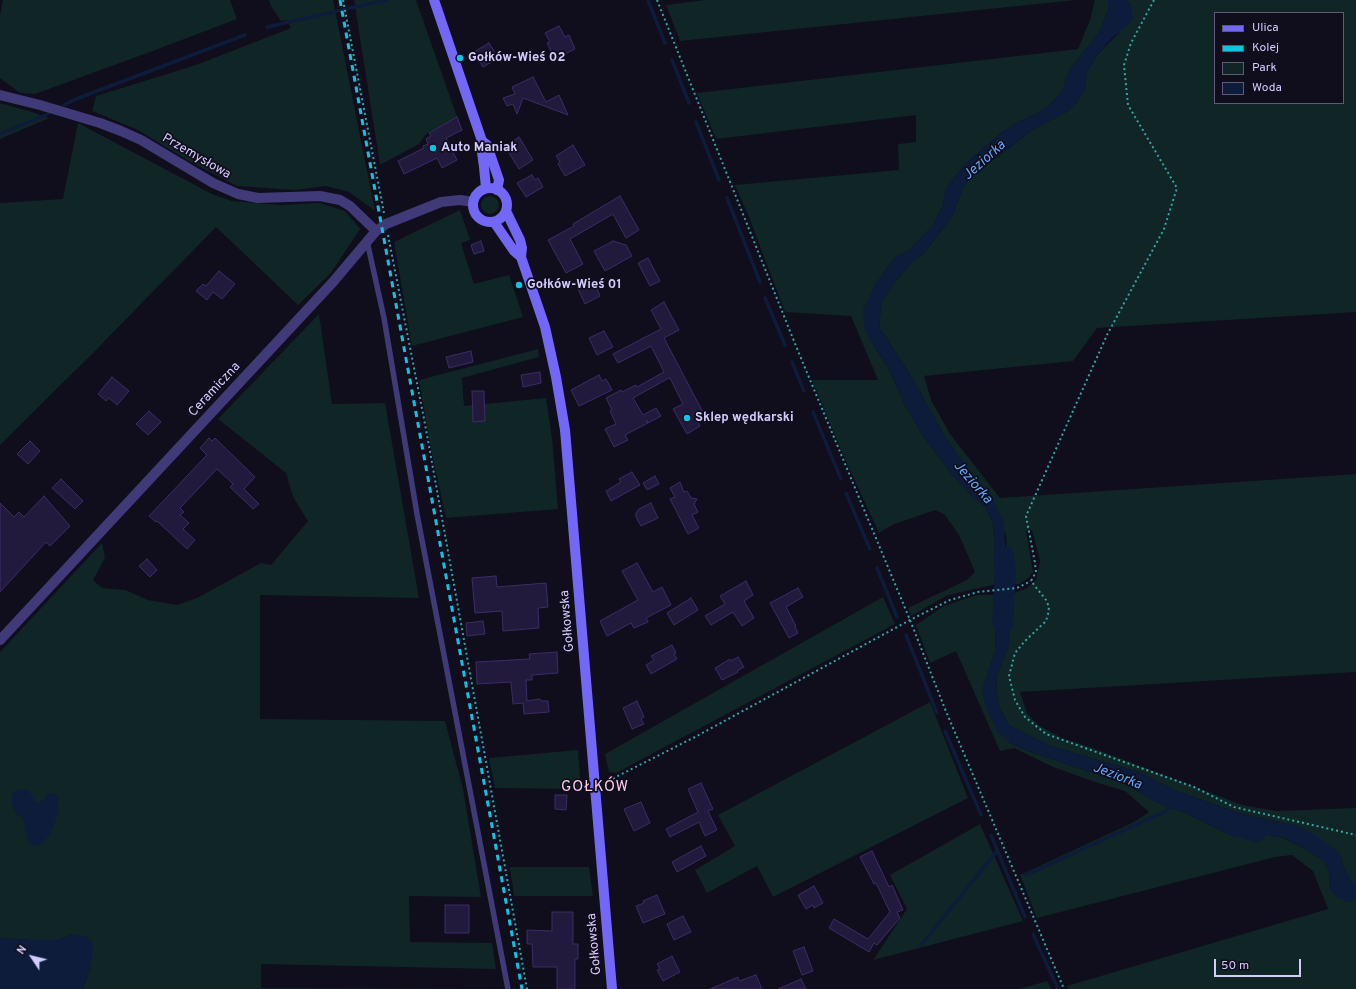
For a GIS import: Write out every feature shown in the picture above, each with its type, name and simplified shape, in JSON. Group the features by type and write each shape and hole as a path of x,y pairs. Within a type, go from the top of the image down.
{"street":[{"path":"434,0 482,141 481,145 486,188"},
{"name":"Przemysłowa","path":"0,95 53,109 121,131 141,140 213,183 238,194 258,198 320,196 340,200 350,206 376,231"},
{"path":"482,141 487,145 499,180 497,190"},
{"path":"486,188 497,190 506,199 507,205 504,216 494,222 482,221 474,213 472,202 478,192 486,188"},
{"name":"Ceramiczna","path":"0,640 320,296 376,231 386,224 441,202 460,200 472,202"},
{"name":"Gołkowska","path":"506,211 520,240 522,248 521,257 545,327 556,377 565,430 612,989"},
{"name":"Gołkowska","path":"494,222 514,251 521,257"}],"lane":[{"path":"367,240 384,318 418,514 508,989"}],"path":[{"path":"343,0 423,416 527,989"},
{"path":"657,0 795,343 910,620 945,709 1064,989"},
{"path":"595,788 695,737 910,620 950,600 978,592 1017,588 1031,581 1036,572 1026,516 1107,335 1164,229 1177,188 1128,104 1124,65 1130,43 1154,0"},
{"path":"1031,581 1046,600 1049,607 1046,621 1015,654 1009,676 1015,700 1025,718 1046,734 1194,787 1234,807 1356,835"}],"green space":[{"path":"3,0 230,0 237,19 35,94 20,93 0,78 0,15"},
{"path":"269,0 333,0 375,211 349,192 326,186 294,190 237,186 189,161 138,130 92,111 96,96 196,65 291,28 287,20 281,21 271,6"},
{"path":"354,0 416,0 457,117 426,134 419,144 380,165"},
{"path":"705,0 1076,0 680,41 666,5"},
{"path":"1095,0 1108,0 1108,10 1099,33 1066,76 1064,86 1060,94 1049,105 1036,114 1018,122 1001,133 965,164 946,188 943,205 934,224 908,251 894,258 875,285 874,346 888,367 904,403 923,436 954,477 986,508 993,523 997,584 948,595 911,616 908,608 967,580 975,572 959,535 944,514 935,510 892,525 879,533 844,457 812,380 878,380 851,316 785,312 749,217 735,185 899,170 898,144 916,142 916,115 716,139 697,93 1078,49 1090,20"},
{"path":"1127,0 1356,0 1356,312 1097,328 1073,361 924,376 931,400 950,434 1000,498 1356,474 1356,672 1020,692 1027,713 1038,725 1064,739 1093,748 1242,805 1276,811 1356,808 1356,882 1351,882 1344,868 1340,854 1299,826 1250,816 1227,809 1176,791 1139,772 1050,746 1009,725 1000,709 996,688 997,676 1008,647 1012,594 1027,588 1036,580 1040,561 1032,530 1026,531 1033,572 1020,584 1009,584 1006,535 967,468 945,437 909,373 879,328 881,305 886,294 909,265 925,252 952,217 964,185 977,172 1034,129 1068,111 1085,90 1086,74 1096,56 1119,33 1131,6"},
{"path":"0,103 32,112 49,118 0,139"},
{"path":"78,123 212,194 232,201 281,205 320,203 345,211 360,229 331,273 298,305 216,227 94,352 0,445 0,203 63,199"},
{"path":"490,196 496,199 499,205 496,211 490,214 484,211 481,205 484,199"},
{"path":"460,210 470,240 461,243 474,284 509,275 523,317 412,346 394,242"},
{"path":"319,314 332,404 385,403 419,598 260,595 260,719 445,721 463,789 481,897 409,896 410,942 492,943 496,969 261,964 261,988 500,989 83,989 90,969 73,934 58,940 0,938 0,652 102,543 105,558 93,580 102,588 125,590 148,600 177,605 197,598 261,563 271,565 308,521 293,497 286,473 218,419"},
{"path":"538,349 539,357 462,378 464,406 546,398 552,438 558,509 446,518 431,449 419,380"},
{"path":"977,595 996,595 995,651 982,691 1010,743 1026,750 1125,784 1160,804 1186,813 1230,835 1268,835 1283,838 1307,850 1325,862 1329,873 1330,890 1348,902 1356,901 1356,989 1069,989 1067,986 1328,909 1313,871 1292,855 1275,857 1037,918 1020,875 1134,822 1149,812 1125,791 1053,767 1014,748 1000,751 956,651 930,663 916,625 944,606"},
{"path":"883,597 895,624 616,773 609,772 605,754"},
{"path":"930,702 968,798 773,897 757,866 707,893 695,870 735,846 718,815"},
{"path":"578,750 581,789 495,788 489,758"},
{"path":"980,824 1023,921 873,960 907,909 890,875"},
{"path":"510,867 589,867 593,896 514,896"},
{"path":"1047,981 1051,989 1020,989"}],"water":[{"path":"1108,0 1127,0 1131,6 1133,19 1110,40 1096,56 1086,74 1085,90 1076,103 1068,111 1034,129 976,172 964,185 952,217 925,252 909,265 886,294 881,305 879,328 909,373 945,437 994,502 1003,521 1009,584 997,584 993,523 986,508 954,477 923,436 904,403 888,367 865,330 863,310 875,285 894,258 908,251 934,224 943,205 946,188 965,164 1001,133 1018,122 1036,114 1049,105 1060,94 1064,86 1066,76 1099,33 1108,10"},
{"path":"1012,594 1008,647 997,676 996,688 1000,709 1009,725 1050,746 1139,772 1176,791 1227,809 1250,816 1299,826 1320,838 1340,854 1344,868 1351,882 1356,882 1356,901 1348,902 1338,898 1330,890 1329,873 1325,862 1307,850 1284,838 1268,835 1258,843 1230,835 1186,813 1160,804 1125,784 1026,750 1010,743 997,731 986,707 982,691 995,651 996,595"},
{"path":"24,789 29,791 36,803 43,801 47,794 53,793 58,796 58,814 50,834 42,844 34,846 28,842 23,818 16,814 12,803 12,794 17,790"},
{"path":"73,934 87,937 93,944 90,969 83,989 0,989 0,938 58,940"}],"building":[{"path":"559,26 565,37 569,35 575,49 557,58 554,51 552,53 547,43 550,42 545,33"},
{"path":"489,43 498,57 483,67 474,52"},
{"path":"533,77 546,102 559,95 568,115 523,98 517,114 513,104 507,106 503,98 515,94 512,87"},
{"path":"457,117 462,130 446,138 457,160 442,168 437,158 404,174 398,161 424,148 423,146 428,144 426,139 431,136 429,133"},
{"path":"519,137 533,160 519,169 505,146"},
{"path":"573,145 585,165 565,176 558,164 560,162 556,156"},
{"path":"532,175 535,180 538,178 543,187 526,197 517,183"},
{"path":"620,196 639,230 626,238 613,214 570,239 583,264 566,273 548,240 574,226 573,224"},
{"path":"481,241 484,251 474,254 471,245"},
{"path":"613,241 626,245 632,256 605,271 594,251"},
{"path":"648,258 660,281 650,286 638,263"},
{"path":"219,271 235,284 222,299 213,292 207,300 196,291 203,284 206,286"},
{"path":"594,282 600,296 585,304 578,289"},
{"path":"664,302 679,330 664,338 706,418 698,422 700,426 687,434 673,409 683,404 670,378 633,398 643,415 656,408 661,416 625,435 628,440 614,447 605,429 616,424 610,411 612,410 606,398 621,390 622,392 636,385 637,387 664,372 651,346 618,363 613,354 661,329 651,310"},
{"path":"604,331 613,347 597,355 589,338"},
{"path":"471,351 473,362 449,368 446,357"},
{"path":"540,372 541,383 523,387 521,375"},
{"path":"599,375 602,381 606,379 612,390 579,406 571,390"},
{"path":"112,377 129,391 117,405 109,398 106,401 98,394"},
{"path":"472,391 484,391 485,421 473,422"},
{"path":"149,411 161,422 148,435 136,424"},
{"path":"209,438 212,441 215,438 255,477 244,489 259,504 253,509 230,487 233,484 217,469 180,508 184,512 180,515 189,523 183,529 195,540 187,549 157,521 156,522 149,516 207,455 200,448"},
{"path":"30,441 40,451 28,464 17,454"},
{"path":"632,472 640,485 611,501 606,491 621,482 619,479"},
{"path":"655,476 659,484 647,490 643,483"},
{"path":"61,479 83,501 75,509 52,488"},
{"path":"680,482 684,492 687,491 691,498 697,499 694,504 698,512 692,515 699,528 688,534 670,499 675,497 670,488"},
{"path":"44,496 70,526 50,546 46,542 0,592 0,503 14,517 19,512 24,517"},
{"path":"651,503 658,518 641,526 636,517 636,513 639,509"},
{"path":"147,559 157,570 150,577 139,566"},
{"path":"637,563 653,592 662,587 671,605 646,618 648,622 634,628 631,623 607,636 600,621 638,600 622,571"},
{"path":"496,576 497,587 546,583 548,607 538,608 539,628 503,631 502,611 475,613 472,578"},
{"path":"746,581 753,595 744,601 754,618 742,626 733,612 711,625 705,616 725,604 720,596"},
{"path":"798,588 803,597 786,607 798,633 789,638 770,603"},
{"path":"691,598 698,610 674,625 667,613"},
{"path":"483,621 485,634 467,636 466,623"},
{"path":"672,645 677,659 651,674 646,665 654,660 651,656"},
{"path":"557,652 558,673 532,675 532,680 526,680 527,701 540,699 541,701 548,701 549,712 524,714 523,703 513,704 511,682 477,684 476,662 530,659 529,654"},
{"path":"738,657 744,667 737,671 738,672 722,680 715,668 730,659 731,661"},
{"path":"637,701 644,717 641,719 644,724 632,729 623,708"},
{"path":"701,783 713,809 708,811 717,830 705,836 699,822 670,837 666,829 698,812 688,789"},
{"path":"555,795 567,795 566,810 555,809"},
{"path":"641,802 650,823 634,831 624,809"},
{"path":"701,846 706,856 677,872 672,862"},
{"path":"872,851 889,887 892,885 903,910 897,912 900,918 877,945 874,943 869,952 829,928 834,919 868,939 890,912 876,883 874,884 860,857"},
{"path":"814,886 823,903 814,908 813,905 806,909 798,895"},
{"path":"657,895 665,914 643,923 636,906"},
{"path":"445,905 469,905 469,933 445,933"},
{"path":"552,912 573,912 573,944 578,944 578,959 575,959 575,989 557,989 557,967 533,967 532,944 527,944 527,930 552,931"},
{"path":"683,916 691,932 674,940 667,924"},
{"path":"804,947 813,971 802,975 793,951"},
{"path":"672,956 680,972 663,981 657,970 660,969 657,964"},
{"path":"756,975 762,989 710,989 738,977 739,981"},
{"path":"801,979 806,989 778,989"}],"waterway":[{"path":"267,27 386,0"},
{"path":"648,0 665,43"},
{"path":"64,105 76,99 245,35"},
{"path":"672,60 689,103"},
{"path":"0,134 48,114"},
{"path":"696,122 719,180"},
{"path":"727,198 760,282"},
{"path":"765,298 785,345"},
{"path":"792,362 804,391"},
{"path":"813,412 841,479"},
{"path":"846,493 870,549"},
{"name":"Jeziorka","path":"1003,623 1005,572 1004,556"},
{"path":"877,568 897,617"},
{"path":"906,635 937,713"},
{"path":"945,731 981,815"},
{"path":"1026,875 1166,811 1173,805"},
{"path":"991,835 1025,917"},
{"path":"921,945 997,851"},
{"path":"1033,934 1058,989"}],"railway":[{"path":"340,0 522,989"}],"place":[{"name":"Gołków-Wieś 02","path":"460,58"},
{"name":"Auto Maniak","path":"433,148"},
{"name":"Gołków-Wieś 01","path":"519,285"},
{"name":"Sklep wędkarski","path":"687,418"}],"district":[{"name":"GOŁKÓW","path":"595,788"}]}
